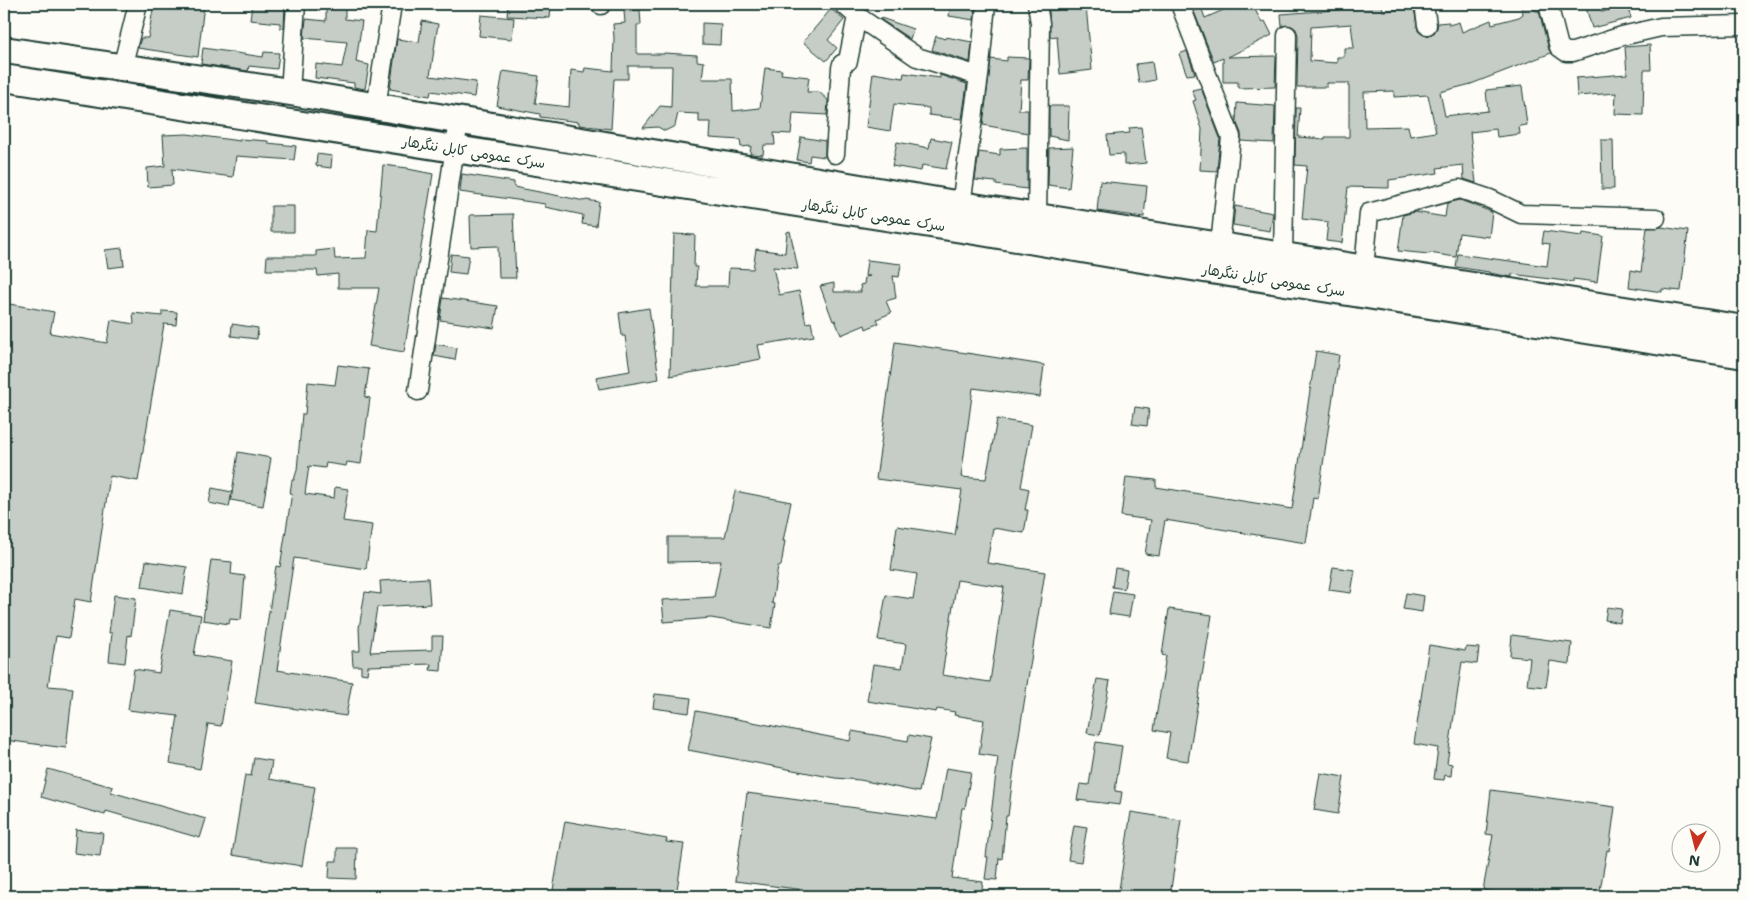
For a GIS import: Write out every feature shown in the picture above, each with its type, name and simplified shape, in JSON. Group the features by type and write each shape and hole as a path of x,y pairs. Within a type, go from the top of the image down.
{"highway":[{"name":"سرک عمومی کابل ننگرهار","path":"4,50 290,92 962,205 1744,329"},
{"name":"سرک عمومی کابل ننگرهار","path":"4,78 1744,355"}],"street":[{"path":"122,68 138,4"},
{"path":"290,92 296,4"},
{"path":"376,106 392,4"},
{"path":"843,4 856,16 917,58 979,76"},
{"path":"962,205 979,76 986,4"},
{"path":"1037,217 1040,23 1038,4"},
{"path":"1180,4 1231,137 1220,246"},
{"path":"1424,4 1428,25"},
{"path":"1548,4 1559,47 1566,52 1573,52 1622,36 1661,27 1744,25"},
{"path":"835,154 841,68 842,64 848,61 856,16"},
{"path":"1283,256 1287,35"},
{"path":"418,391 459,121"},
{"path":"1364,269 1369,213 1460,189 1490,199 1521,214 1656,218"}],"building":[{"path":"154,4 204,4 198,57 138,48 141,38 148,38"},
{"path":"252,4 285,4 284,28 280,28 280,23 250,20"},
{"path":"326,4 345,4 345,19 362,21 356,62 369,65 365,89 354,87 354,83 315,78 316,64 342,67 347,42 304,38 306,19 326,21"},
{"path":"508,4 551,6 550,18 507,16"},
{"path":"951,4 975,7 974,20 949,16"},
{"path":"1058,4 1075,4 1075,7 1086,6 1092,70 1060,74 1057,36 1050,37 1049,10 1058,10"},
{"path":"1191,4 1200,4 1205,18 1237,4 1252,4 1262,23 1265,21 1272,35 1228,57 1276,56 1275,87 1238,88 1238,82 1223,82 1223,58 1214,62"},
{"path":"1348,4 1382,4 1383,11 1414,8 1418,31 1428,36 1434,33 1438,23 1449,22 1449,25 1459,22 1462,32 1491,20 1492,24 1519,17 1523,14 1521,4 1534,4 1536,11 1539,11 1551,53 1471,84 1440,92 1445,116 1488,111 1486,90 1522,86 1527,125 1519,126 1520,134 1497,137 1496,129 1470,132 1476,183 1464,179 1463,165 1437,168 1438,173 1389,180 1389,188 1348,187 1342,243 1326,241 1328,222 1302,219 1307,166 1295,165 1296,108 1300,108 1298,137 1325,139 1325,137 1349,137 1349,83 1327,83 1327,87 1297,87 1298,35 1296,29 1292,26 1282,26 1281,14 1348,9","holes":["1351,24 1354,48 1344,48 1344,57 1337,57 1337,63 1310,61 1311,27","1394,91 1394,97 1428,95 1436,132 1410,136 1408,126 1365,127 1364,92"]},
{"path":"1585,4 1601,4 1602,12 1627,5 1631,18 1592,28"},
{"path":"831,9 844,20 828,40 837,48 826,61 803,42"},
{"path":"640,10 641,25 637,25 637,54 697,55 697,61 704,62 702,79 732,79 733,111 760,108 765,68 782,70 781,74 809,77 807,92 819,92 828,100 827,115 793,113 791,134 774,133 775,145 764,145 763,155 750,154 751,146 741,147 740,140 710,138 711,122 699,122 699,114 678,113 675,126 665,131 658,127 643,128 660,106 671,107 672,66 628,66 628,79 614,79 611,129 579,125 579,122 540,117 540,114 497,106 503,71 539,76 535,103 569,107 571,70 584,72 585,68 613,71 613,24 625,23 624,11"},
{"path":"481,15 514,18 512,39 479,36"},
{"path":"880,19 913,29 910,39"},
{"path":"422,21 438,24 430,76 476,82 474,97 431,91 430,96 390,89 397,39 419,42"},
{"path":"702,23 721,24 720,45 702,44"},
{"path":"936,36 972,42 970,62 932,50"},
{"path":"1650,45 1651,70 1644,70 1643,115 1615,114 1616,93 1577,96 1576,78 1627,74 1625,47"},
{"path":"203,48 263,57 264,52 279,53 277,69 249,66 248,71 201,64"},
{"path":"1187,51 1195,74 1187,75 1179,54"},
{"path":"1007,57 1029,58 1028,80 1021,80 1019,110 1028,110 1028,133 983,125 991,59 1007,61"},
{"path":"1152,62 1155,80 1139,83 1136,64"},
{"path":"873,73 903,78 904,73 940,78 940,75 967,84 962,119 929,115 929,108 894,104 890,131 866,127"},
{"path":"1201,88 1220,138 1217,171 1200,170 1202,129 1193,101 1196,100 1192,90"},
{"path":"1237,103 1275,106 1274,143 1241,141 1241,133 1236,121"},
{"path":"1049,106 1069,106 1068,140 1049,136"},
{"path":"1141,127 1146,163 1124,165 1124,154 1109,155 1107,135 1130,133 1129,128"},
{"path":"187,134 240,141 240,139 268,141 268,143 296,146 294,160 236,156 233,177 172,169 173,185 148,187 147,168 165,166 163,135"},
{"path":"801,137 825,141 825,157 810,155 809,162 797,160"},
{"path":"931,138 952,142 946,169 922,165 921,171 892,166 897,142 929,148"},
{"path":"1601,140 1613,140 1614,189 1602,189"},
{"path":"1073,147 1069,188 1048,185 1049,148"},
{"path":"1027,148 1027,189 996,185 996,182 975,180 979,152 1000,155 1000,149"},
{"path":"317,154 332,156 331,168 316,166"},
{"path":"383,165 433,174 404,352 369,346 379,288 338,288 338,274 318,276 317,270 266,270 267,256 316,256 316,251 334,249 335,259 366,258 368,230 377,231"},
{"path":"462,174 514,182 514,187 599,202 596,226 582,224 583,215 545,207 545,204 460,192"},
{"path":"1100,181 1147,186 1144,217 1097,211"},
{"path":"1460,200 1492,212 1489,237 1459,233 1456,257 1398,251 1403,215 1415,212 1445,217 1447,203"},
{"path":"271,206 294,206 294,232 271,232"},
{"path":"1235,206 1273,213 1270,231 1233,225"},
{"path":"513,214 516,278 499,278 498,246 471,247 470,215"},
{"path":"1661,227 1688,231 1681,291 1662,289 1662,292 1629,287 1631,270 1641,272 1647,228"},
{"path":"790,231 798,269 773,267 779,295 799,291 806,323 811,322 814,336 758,345 761,359 670,376 674,234 695,235 694,267 697,267 696,286 728,286 729,268 753,269 756,249 785,253 787,232"},
{"path":"1544,231 1582,236 1583,233 1603,236 1597,282 1573,279 1573,282 1512,274 1512,277 1456,267 1458,254 1547,266 1550,244 1542,243"},
{"path":"122,248 124,266 108,268 105,250"},
{"path":"451,254 469,256 466,274 449,272"},
{"path":"867,260 901,264 899,277 893,276 896,298 886,301 891,313 877,319 879,323 866,329 865,325 841,335 835,320 833,321 820,286 834,283 834,292 861,292 860,285 864,284 865,277 870,276 865,276"},
{"path":"443,298 498,306 494,328 440,320"},
{"path":"4,303 54,312 50,333 107,343 111,320 134,324 133,313 162,316 162,311 177,312 176,325 164,324 138,481 110,476 91,602 75,599 69,638 56,636 48,686 73,688 66,748 4,740"},
{"path":"649,308 659,379 599,389 596,377 630,371 625,336 622,336 619,313"},
{"path":"232,324 258,328 257,339 231,336"},
{"path":"895,342 1044,365 1040,397 973,388 961,477 986,479 997,419 1032,425 1021,487 1029,489 1025,510 1028,510 1024,533 993,528 987,563 1045,572 1008,816 1006,816 1002,859 999,858 997,880 985,879 998,757 979,754 984,720 954,715 955,712 937,709 936,712 867,701 873,664 902,668 906,644 878,640 886,595 913,599 917,574 891,570 897,526 955,535 962,490 876,479","holes":["957,580 1004,587 990,682 942,675"]},
{"path":"436,344 457,348 455,360 434,356"},
{"path":"1316,351 1339,355 1318,499 1313,498 1306,543 1165,520 1159,556 1145,554 1151,520 1121,516 1126,477 1156,480 1156,487 1292,509"},
{"path":"338,365 369,369 365,397 370,398 361,464 347,462 346,466 326,463 325,468 309,466 305,494 334,498 335,487 348,489 343,521 372,525 366,569 294,558 277,670 352,682 346,716 255,703 276,566 280,567 292,493 290,493 292,480 294,480 297,470 302,414 305,414 308,382 335,385"},
{"path":"1135,407 1149,409 1147,426 1132,424"},
{"path":"238,452 271,458 263,506 231,500"},
{"path":"212,488 232,492 229,507 209,503"},
{"path":"735,491 791,502 783,541 785,541 781,566 778,566 772,603 775,604 771,628 711,618 664,622 662,600 714,597 721,561 668,562 668,537 725,537"},
{"path":"211,560 232,562 231,574 245,576 241,620 230,619 229,624 203,620"},
{"path":"146,561 187,567 183,594 142,587"},
{"path":"1333,567 1355,570 1351,593 1329,590"},
{"path":"1115,568 1127,570 1124,589 1112,587"},
{"path":"428,578 430,604 377,607 370,652 432,650 432,636 443,636 441,671 430,670 431,664 368,666 367,674 361,673 361,666 353,666 352,651 360,651 359,628 365,592 381,594 380,581"},
{"path":"1113,591 1133,594 1129,617 1109,614"},
{"path":"1406,593 1424,596 1422,612 1403,609"},
{"path":"114,595 136,598 131,636 128,635 125,663 109,661 112,633 109,633"},
{"path":"1607,607 1622,609 1620,623 1605,620"},
{"path":"1169,609 1212,615 1188,761 1166,758 1170,733 1154,730 1166,656 1162,655"},
{"path":"170,610 201,615 194,655 232,661 221,726 208,724 200,769 170,763 178,716 128,710 134,669 159,673"},
{"path":"1512,635 1572,643 1570,664 1550,661 1546,687 1527,685 1530,658 1510,656"},
{"path":"1429,645 1465,651 1466,647 1479,648 1477,664 1462,662 1447,763 1452,764 1451,776 1445,775 1444,780 1434,779 1438,748 1414,744"},
{"path":"1097,679 1110,681 1100,735 1087,733"},
{"path":"655,694 691,698 689,713 653,708"},
{"path":"696,711 850,741 852,731 908,741 909,735 931,739 919,792 688,750"},
{"path":"1096,742 1122,746 1115,791 1122,792 1120,805 1077,800 1080,784 1089,785"},
{"path":"254,758 272,761 269,779 315,787 302,866 232,855 245,775 251,776"},
{"path":"946,768 971,772 965,808 962,808 952,878 983,882 981,896 850,896 735,881 747,793 937,819"},
{"path":"48,769 113,787 111,792 206,819 200,838 106,811 105,815 41,797"},
{"path":"1320,773 1344,777 1338,814 1314,810"},
{"path":"1491,790 1615,807 1609,851 1607,850 1599,896 1518,896 1483,890 1493,835 1486,834"},
{"path":"1131,812 1181,820 1170,896 1118,896"},
{"path":"565,821 667,839 666,842 684,844 676,896 552,896"},
{"path":"1074,825 1087,827 1081,862 1068,860"},
{"path":"76,830 103,833 100,856 74,853"},
{"path":"337,848 357,848 356,879 329,878 330,861 337,861"}]}
